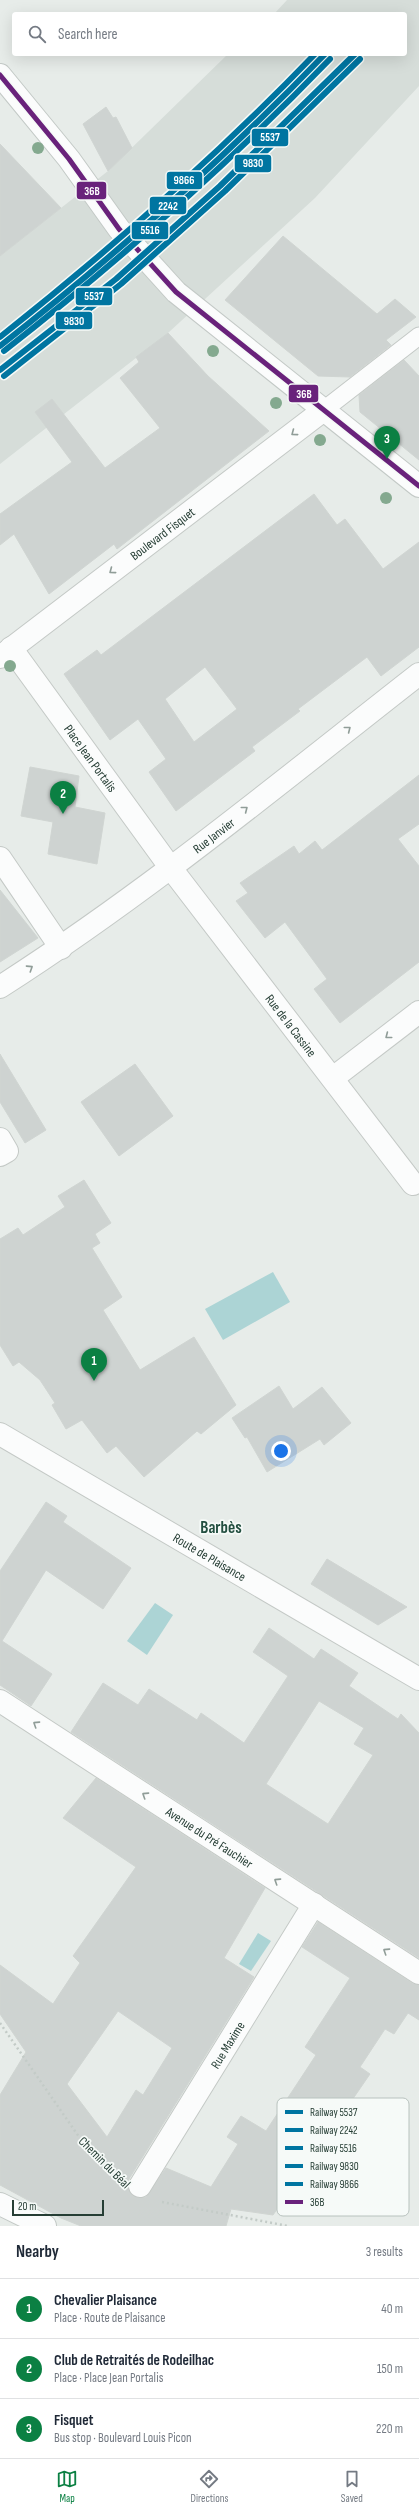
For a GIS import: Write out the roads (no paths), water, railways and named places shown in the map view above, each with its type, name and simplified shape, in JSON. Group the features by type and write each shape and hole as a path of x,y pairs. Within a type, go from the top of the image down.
{"street":[{"path":"3,84 69,159 119,229 150,266 176,292 325,409 419,486"},
{"name":"Boulevard Fisquet","path":"5,653 325,409"},
{"name":"Place Jean Portalis","path":"5,653 170,867"},
{"name":"Rue Janvier","path":"0,987 60,948 170,867 419,674"},
{"path":"0,858 60,948"},
{"name":"Rue de la Cassine","path":"170,867 333,1078 417,1190"},
{"path":"333,1078 419,1012"},
{"path":"0,1139 7,1151 0,1156"},
{"name":"Route de Plaisance","path":"0,1434 419,1679"},
{"name":"Avenue du Pré Fauchier","path":"0,1701 419,1973"},
{"name":"Rue Maxime","path":"148,2193 314,1904"},
{"path":"0,2204 45,2226"}],"lane":[{"path":"325,409 419,336"}],"water":[{"path":"273,1272 290,1302 223,1340 205,1309"},
{"path":"155,1603 173,1615 147,1655 127,1641"},
{"path":"258,1933 271,1941 251,1971 239,1964"}],"rail line":[{"name":"9866","path":"0,337 123,236 162,201 240,129 313,56"},
{"name":"2242","path":"0,346 43,312 168,206 248,132 323,56"},
{"name":"5537","path":"0,370 116,279 220,186 353,56"},
{"name":"5516","path":"4,351 90,282 172,211 252,137 330,59"},
{"name":"9830","path":"4,376 121,284 225,191 360,59"}],"place":[{"name":"Fisquet","path":"387,459"},
{"name":"Club de Retraités de Rodeilhac","path":"63,814"},
{"name":"Chevalier Plaisance","path":"94,1381"}],"district":[{"name":"Barbès","path":"221,1527"}]}
